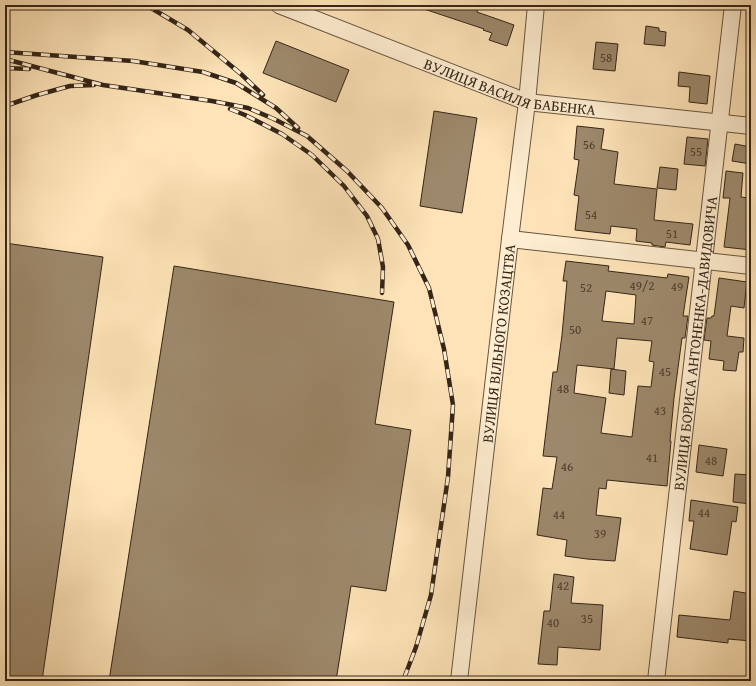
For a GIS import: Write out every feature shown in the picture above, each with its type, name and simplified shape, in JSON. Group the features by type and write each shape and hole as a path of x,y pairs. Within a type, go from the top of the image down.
{"street":[{"name":"ВУЛИЦЯ ВАСИЛЯ БАБЕНКА","path":"279,5 527,102 751,126"},
{"name":"ВУЛИЦЯ ВІЛЬНОГО КОЗАЦТВА","path":"459,681 527,102 536,5"},
{"name":"ВУЛИЦЯ БОРИСА АНТОНЕНКА-ДАВИДОВИЧА","path":"656,681 733,5"},
{"path":"510,239 751,266"}],"building":[{"path":"422,5 479,5 477,12 514,25 507,46 489,40 492,33 483,30 484,29 421,8"},
{"path":"646,26 659,28 659,31 666,32 665,46 644,44"},
{"path":"276,41 349,70 336,102 263,73"},
{"path":"596,42 618,44 615,71 593,69"},
{"path":"679,72 710,76 707,104 689,102 690,87 678,86"},
{"path":"434,111 477,118 462,213 420,206"},
{"path":"577,126 604,129 601,149 618,152 614,184 657,189 654,220 693,224 690,245 666,242 665,247 652,245 652,243 636,241 637,229 611,226 610,234 575,230 579,196 574,195 579,160 574,159"},
{"path":"687,137 708,139 705,166 684,164"},
{"path":"735,144 751,147 751,164 732,161"},
{"path":"660,167 678,169 676,190 657,188"},
{"path":"726,171 743,173 741,197 749,198 747,225 751,225 751,250 724,247 730,198 723,198"},
{"path":"5,243 103,257 42,681 5,681"},
{"path":"566,261 609,266 608,271 667,278 668,274 689,277 683,316 688,316 685,338 682,338 674,398 667,486 607,480 606,489 599,488 596,515 621,518 615,561 565,556 567,540 537,535 543,488 552,489 557,457 543,456 553,372 557,372 562,335 567,281 563,281","holes":["606,291 636,295 634,324 602,321","617,338 652,341 649,361 654,362 651,387 638,386 632,437 601,433 606,398 574,393 577,365 614,369"]},
{"path":"174,266 394,302 375,424 411,430 386,591 351,586 336,681 109,681"},
{"path":"719,278 747,282 744,308 731,306 727,336 744,338 743,352 739,352 736,371 723,370 724,361 709,359 711,341 704,340 707,318 714,316"},
{"path":"611,369 626,371 624,395 609,393"},
{"path":"699,445 727,449 723,476 696,472"},
{"path":"735,474 751,475 751,504 733,502"},
{"path":"691,500 738,507 736,522 732,521 727,555 690,549 694,521 689,521"},
{"path":"554,574 574,577 571,603 603,605 600,650 558,647 557,665 538,664 544,611 550,611"},
{"path":"734,591 751,594 751,641 728,639 728,643 677,637 679,615 730,620"}],"railway":[{"path":"146,5 188,30 241,74 263,95"},
{"path":"5,52 133,61 203,72 236,83 276,108 298,128"},
{"path":"5,59 103,85 212,101 248,108 274,119 307,136 347,171 382,208 408,245 429,288 444,349 453,405 448,477 431,595 416,647 403,681"},
{"path":"5,68 29,69"},
{"path":"5,106 70,86 94,85"},
{"path":"230,109 282,134 312,155 344,186 367,216 378,239 383,267 382,293"}]}
